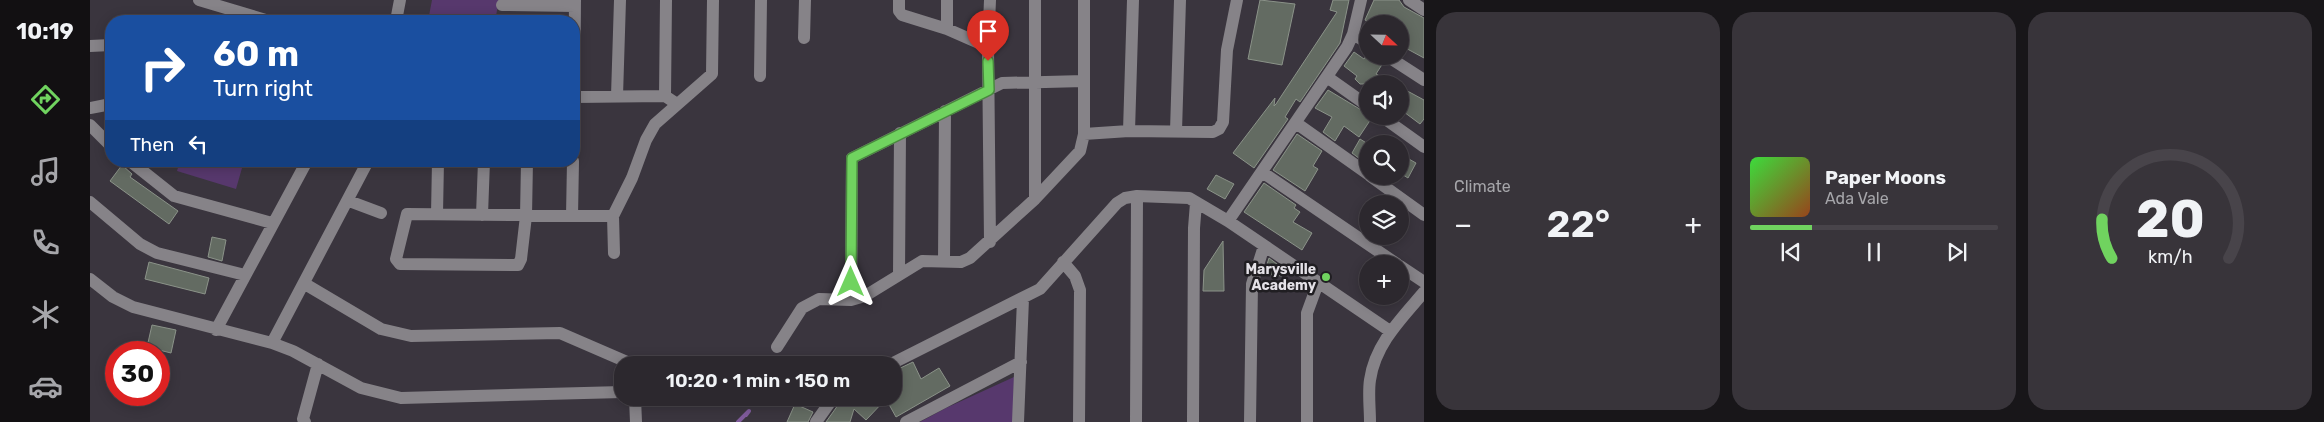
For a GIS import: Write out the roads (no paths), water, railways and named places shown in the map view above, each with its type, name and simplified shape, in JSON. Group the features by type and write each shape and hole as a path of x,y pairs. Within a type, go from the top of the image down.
{"street":[{"path":"198,0 249,15"},
{"path":"397,15 400,0"},
{"path":"617,96 620,0"},
{"path":"665,96 666,0"},
{"path":"614,253 614,216 632,178 646,140 655,124 712,74 713,0"},
{"path":"760,76 761,0"},
{"path":"804,38 805,0"},
{"path":"899,0 899,11 902,15 946,29 988,47"},
{"path":"946,29 947,0"},
{"path":"990,0 988,47 990,242"},
{"path":"1035,0 1035,199"},
{"path":"777,348 802,308 819,300 851,300 866,296 922,261 961,262 970,258 990,242 1035,199 1080,151 1084,134 1084,0"},
{"path":"1129,131 1133,0"},
{"path":"1176,131 1180,0"},
{"path":"1084,134 1129,131 1213,132 1219,129 1223,122 1227,50 1237,0"},
{"path":"1228,221 1327,77 1353,34 1361,0"},
{"path":"1409,0 1424,10"},
{"path":"502,5 575,3"},
{"path":"1353,34 1359,38"},
{"path":"90,46 105,45"},
{"path":"1401,65 1424,80"},
{"path":"1327,77 1359,100"},
{"path":"851,300 852,158 1002,83 1084,81"},
{"path":"580,97 665,96 677,104"},
{"path":"90,108 105,105"},
{"path":"944,261 945,112"},
{"path":"1296,123 1359,168"},
{"path":"90,125 105,140"},
{"path":"1393,125 1424,147"},
{"path":"899,275 900,133"},
{"path":"138,167 174,196 272,223"},
{"path":"216,330 272,223 305,167"},
{"path":"272,343 349,201 365,167"},
{"path":"437,214 438,167"},
{"path":"482,215 484,167"},
{"path":"527,167 526,216 521,259 518,265 400,264 397,262 396,259 407,214 526,216 614,216"},
{"path":"572,216 573,167"},
{"path":"1262,172 1384,255"},
{"path":"1383,185 1424,215"},
{"path":"1136,422 1137,196"},
{"path":"902,359 1023,299 1040,288 1117,203 1125,198 1137,196 1188,198 1228,221 1390,331"},
{"path":"349,201 381,213"},
{"path":"90,202 140,244 157,253 245,274"},
{"path":"1193,422 1194,228 1196,203"},
{"path":"1250,422 1252,284 1264,246"},
{"path":"1063,262 1075,276 1080,290 1079,422"},
{"path":"1409,272 1424,282"},
{"path":"90,279 113,296 133,307 272,343 318,364 361,388 400,398 614,392"},
{"path":"1308,422 1307,313 1318,282"},
{"path":"305,284 381,329 411,336 560,333 614,356"},
{"path":"1370,422 1370,380 1376,360 1390,331 1424,292"},
{"path":"1018,422 1023,299"},
{"path":"906,422 1021,362"},
{"path":"305,422 303,419 318,364"},
{"path":"635,406 636,422"},
{"path":"816,422 827,406"}],"waterway":[{"path":"738,422 749,411 746,415"}],"place":[{"name":"Marysville Academy","path":"1326,277"}]}
